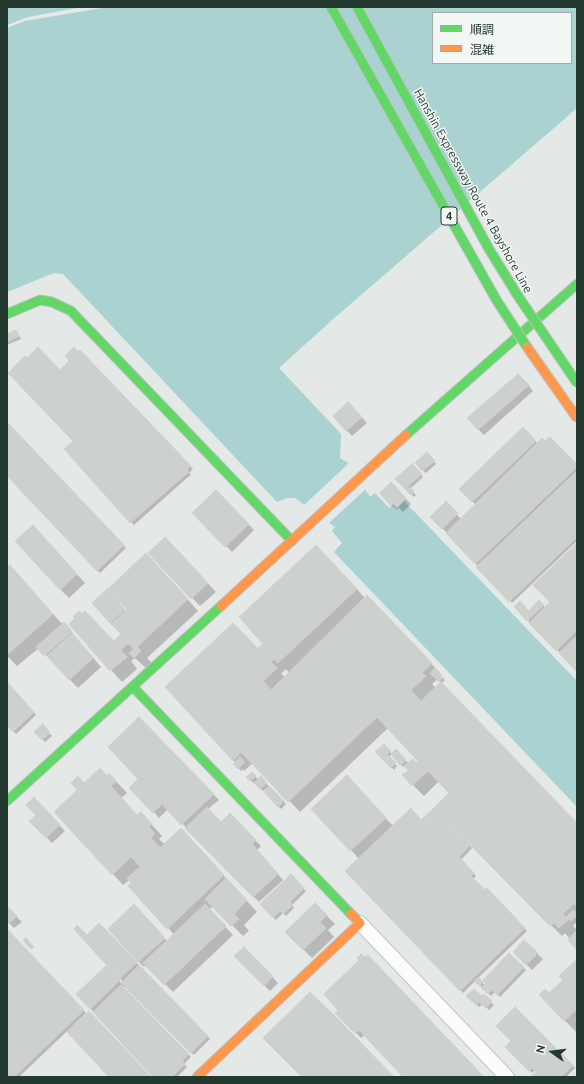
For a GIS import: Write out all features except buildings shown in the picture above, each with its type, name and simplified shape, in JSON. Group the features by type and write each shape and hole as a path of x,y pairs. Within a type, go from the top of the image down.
{"main road":[{"name":"4","path":"331,7 497,301 538,364 577,418"},
{"name":"Hanshin Expressway Route 4 Bayshore Line","path":"357,7 489,249 556,354 577,383"},
{"path":"7,801 292,541 365,472 577,284"},
{"path":"7,314 40,300 52,302 71,311 292,541"},
{"path":"133,687 360,923 197,1077"}],"street":[{"path":"360,923 507,1077"}],"water":[{"path":"7,7 577,7 577,108 331,321 279,368 341,434 340,458 348,463 370,497 375,493 389,508 393,505 397,509 404,501 577,681 577,807 334,552 342,543 332,531 335,527 295,498 287,498 277,502 63,274 54,273 7,292"}],"pier":[{"path":"82,7 109,7 25,21 7,28 7,25 28,17"},
{"path":"350,462 367,488 328,524 303,506"}],"traffic: fast":[{"path":"331,7 497,301 527,347"},
{"path":"357,7 489,249 518,296 577,383"},
{"path":"406,435 577,284"},
{"path":"7,314 40,300 52,302 71,311 292,541"},
{"path":"7,801 221,606"},
{"path":"133,687 351,914"}],"traffic: slow":[{"path":"527,347 577,418"},
{"path":"221,606 406,435"},
{"path":"197,1077 360,923 351,914"}]}
